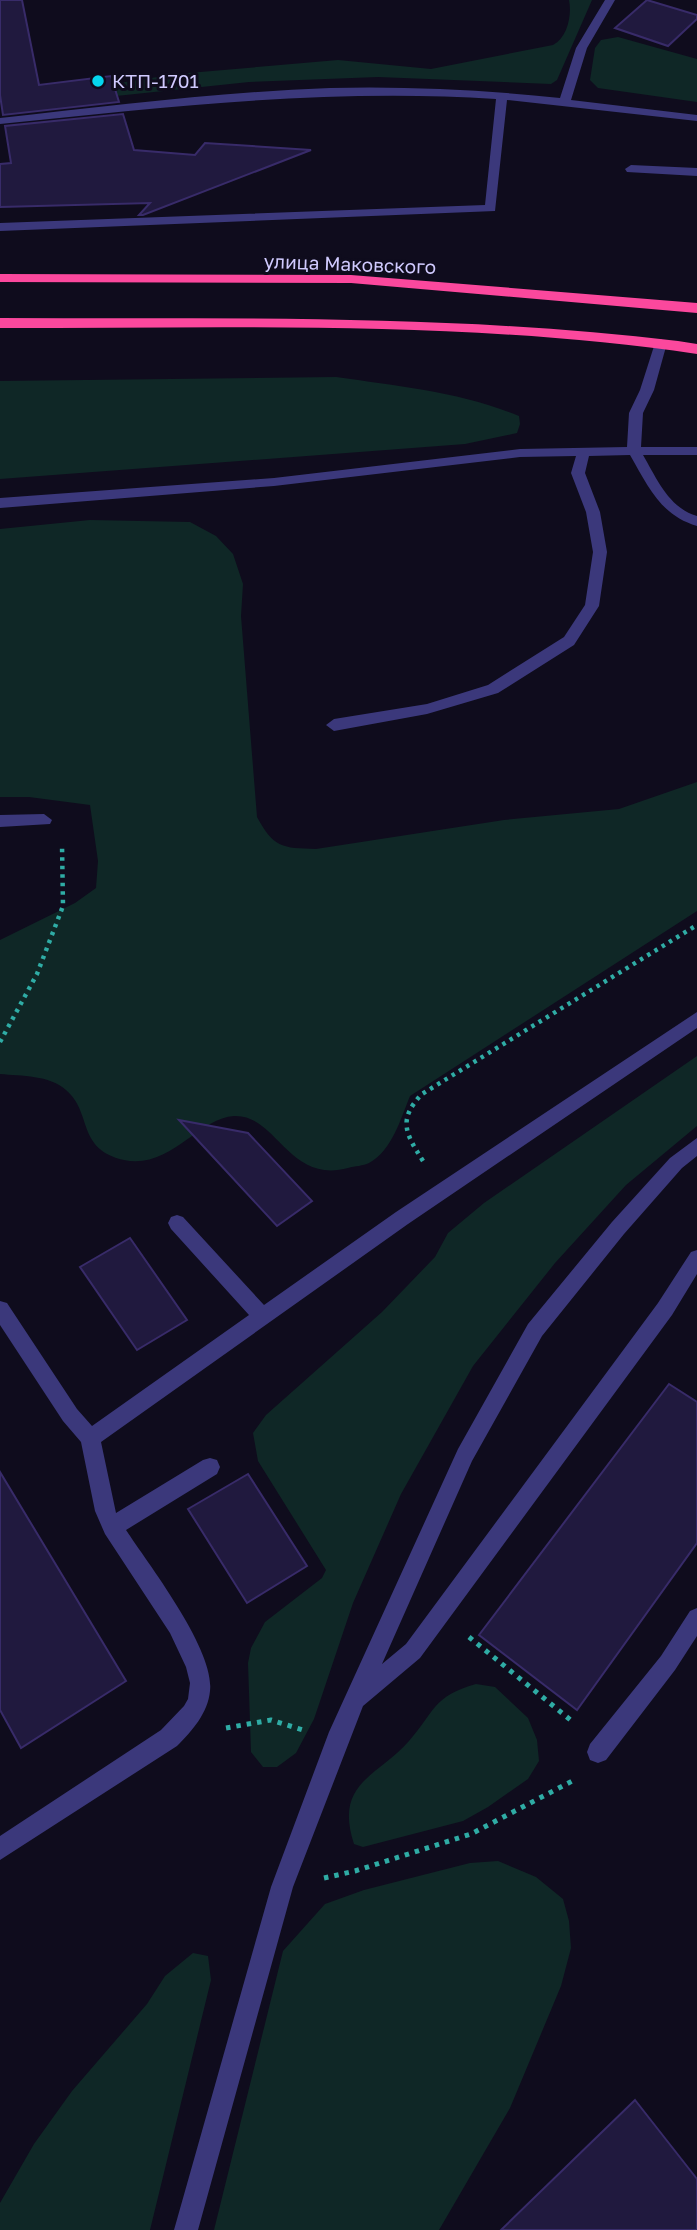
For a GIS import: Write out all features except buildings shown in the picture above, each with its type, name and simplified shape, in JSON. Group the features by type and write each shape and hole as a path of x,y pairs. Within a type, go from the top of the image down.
{"highway":[{"name":"улица Маковского","path":"0,278 351,279 697,308"},
{"path":"0,323 341,325 494,331 661,343 697,349"}],"street":[{"path":"565,101 571,70 586,36 610,0"},
{"path":"0,121 251,94 382,91 565,101 697,118"},
{"path":"0,226 491,208 502,97"},
{"path":"631,169 697,172"},
{"path":"661,343 647,390 636,412 634,451 667,506 682,519 697,521"},
{"path":"0,503 274,482 520,453 697,451"},
{"path":"334,725 427,709 493,689 569,641 592,606 600,552 593,512 578,473 583,454"},
{"path":"0,821 44,820"},
{"path":"89,1438 402,1218 697,1019"},
{"path":"186,2230 282,1887 338,1740 465,1455 535,1330 618,1228 676,1163 697,1145"},
{"path":"177,1223 263,1317"},
{"path":"358,1698 413,1651 665,1309 697,1258"},
{"path":"0,1309 70,1415 89,1438 105,1511 112,1527 193,1653 200,1684 196,1704 184,1724 169,1738 0,1849"},
{"path":"112,1527 209,1467"},
{"path":"598,1752 668,1663 697,1619"}],"path":[{"path":"0,1042 37,974 63,906 61,835 44,820"},
{"path":"425,1164 408,1136 404,1118 411,1104 422,1094 697,925"},
{"path":"282,1887 355,1871 471,1834 596,1769 598,1752 582,1730 441,1614"}],"green space":[{"path":"569,0 592,0 557,80 551,84 378,77 249,82 59,102 54,93 177,74 338,60 431,69 553,45 562,37 568,25"},
{"path":"618,37 697,59 697,102 598,88 590,80 595,48 601,40"},
{"path":"336,377 475,401 519,416 520,424 517,433 465,444 0,479 0,381"},
{"path":"90,520 190,522 216,536 233,554 243,584 241,616 257,817 269,835 280,844 316,849 504,820 619,809 697,782 697,911 410,1096 390,1142 377,1158 367,1164 328,1170 311,1166 297,1158 262,1126 249,1118 234,1116 208,1125 155,1158 124,1160 98,1148 87,1130 80,1109 66,1090 52,1081 0,1074 0,940 75,903 96,888 98,861 90,805 29,797 0,797 0,529"},
{"path":"697,1056 697,1126 626,1185 555,1263 473,1366 401,1494 353,1603 314,1719 296,1753 277,1767 263,1767 251,1752 248,1663 251,1648 265,1622 322,1578 326,1570 258,1461 253,1433 266,1415 382,1312 435,1257 448,1233 484,1203"},
{"path":"476,1684 495,1687 528,1718 537,1740 539,1761 528,1779 463,1821 363,1847 354,1844 349,1824 350,1807 354,1794 362,1783 409,1741 443,1699"},
{"path":"498,1861 536,1877 563,1899 569,1921 571,1948 561,1986 510,2108 439,2230 214,2230 283,1951 325,1904 364,1890 470,1863"},
{"path":"193,1953 208,1956 211,1980 150,2230 0,2230 0,2203 34,2144 72,2091 147,2004 165,1976"}],"place":[{"name":"КТП-1701","path":"98,81"}]}
